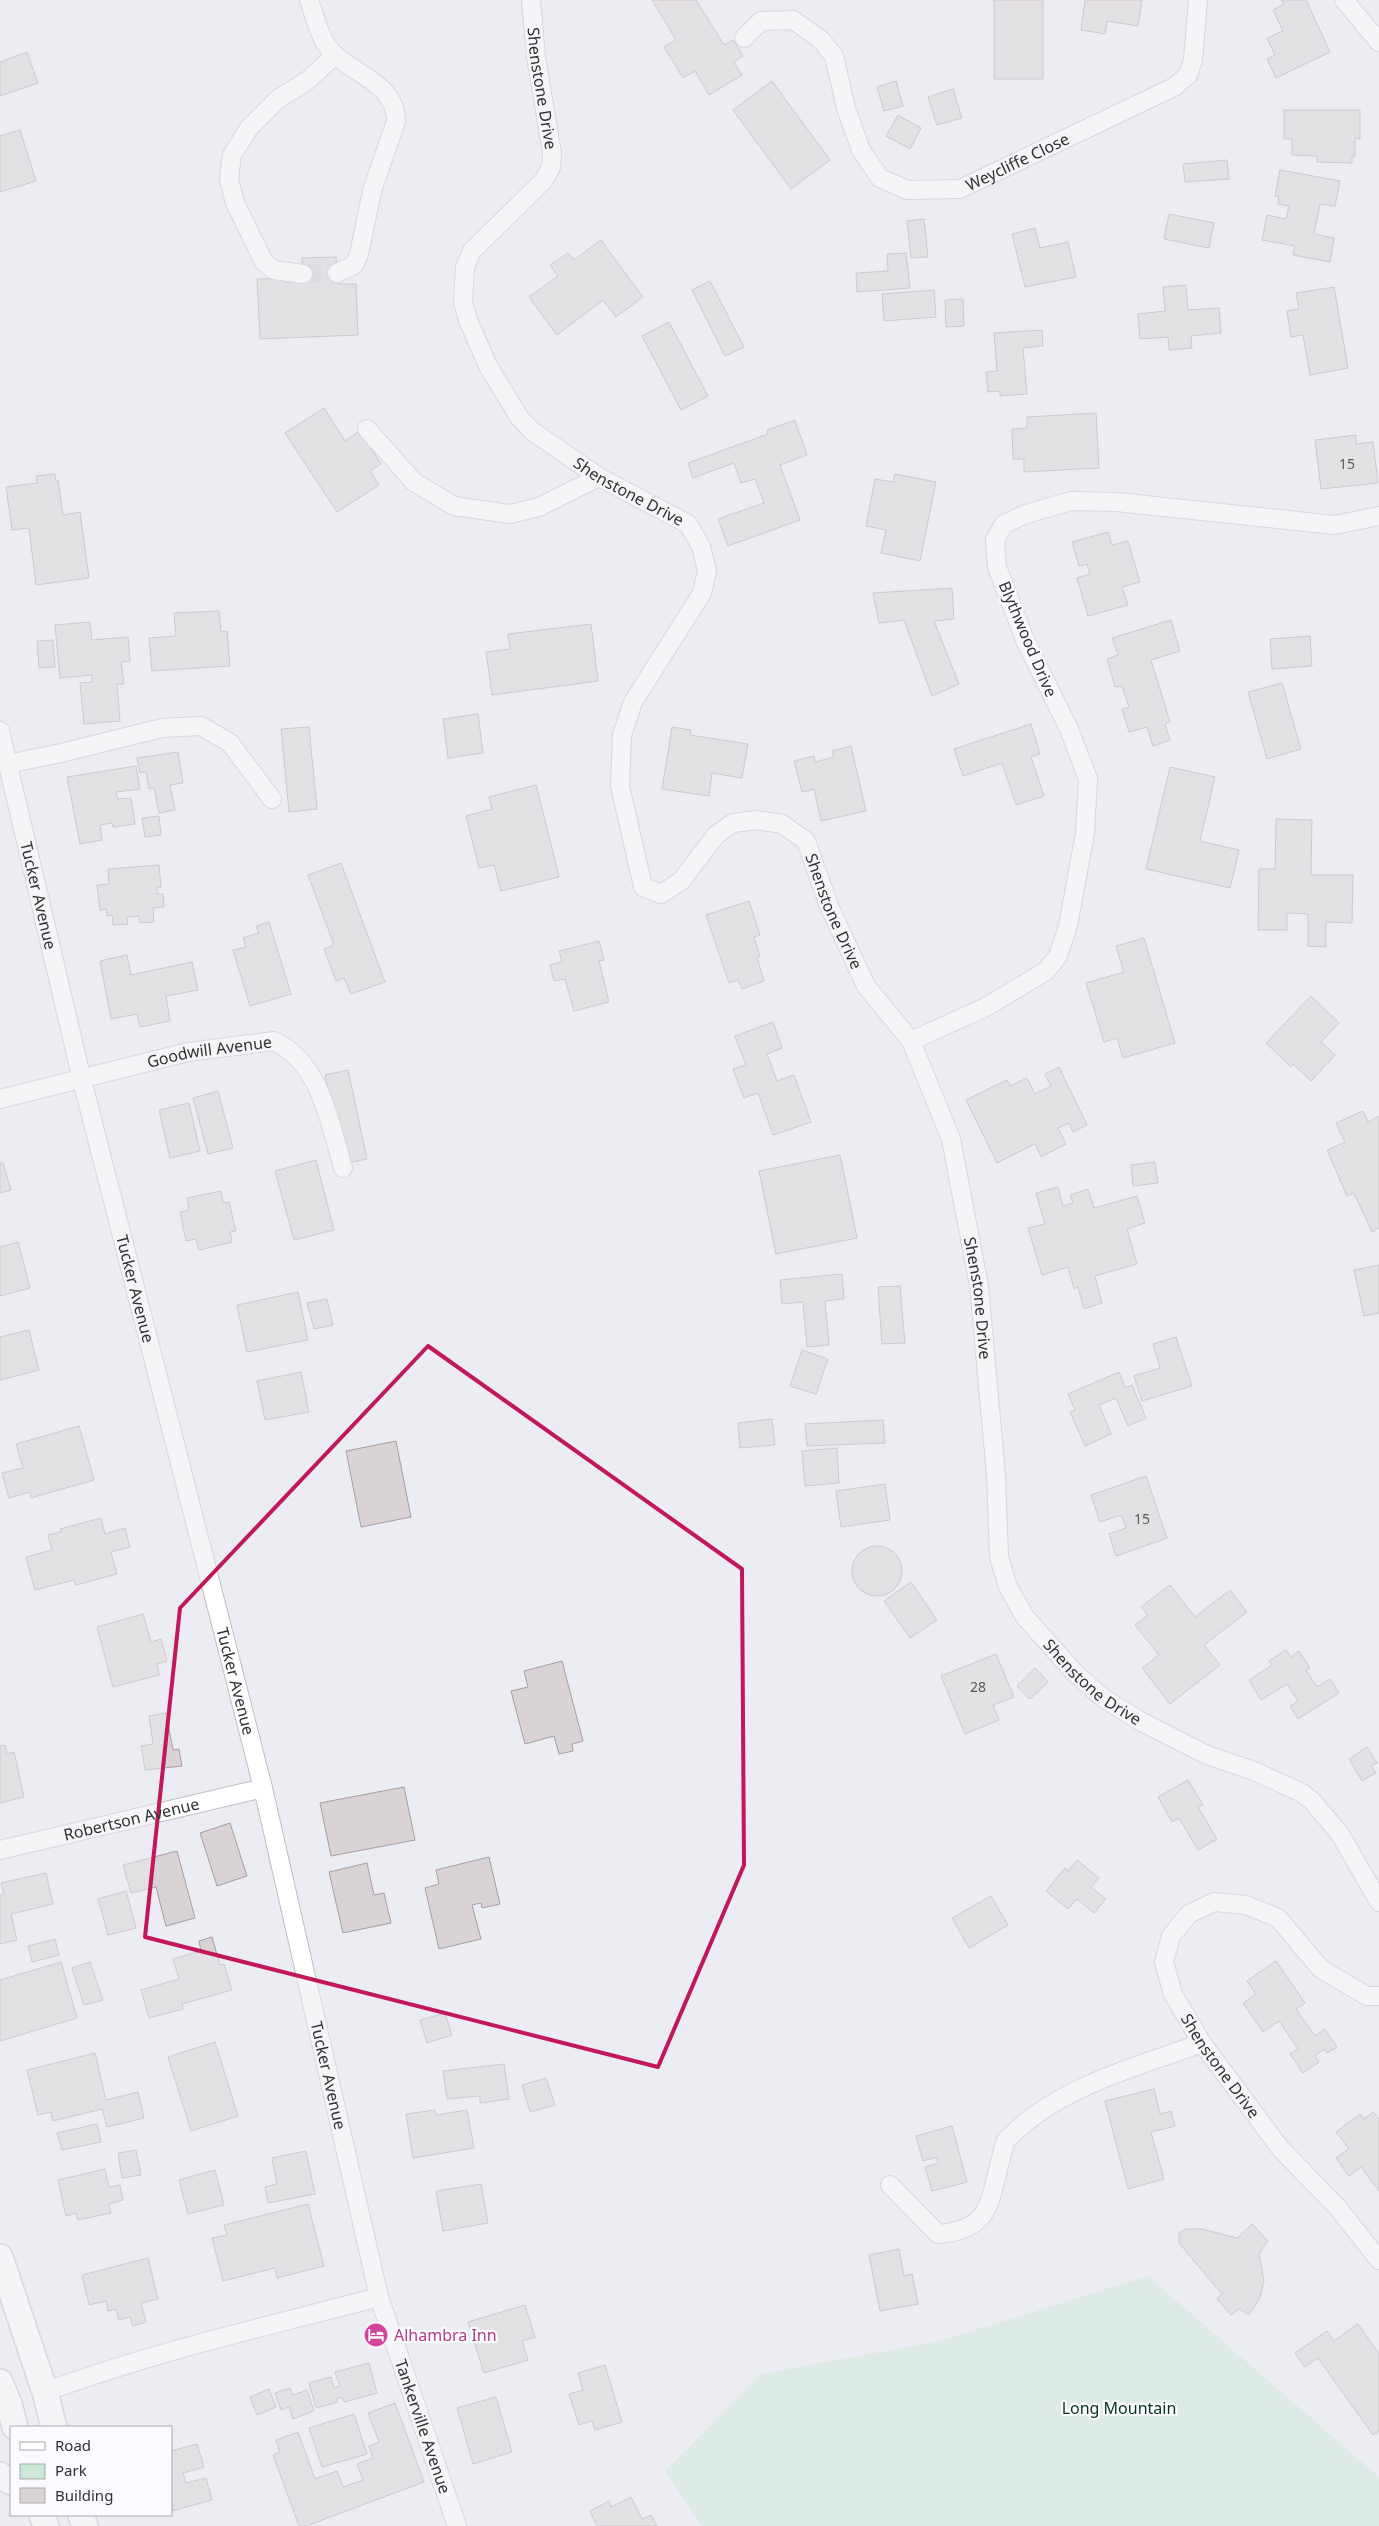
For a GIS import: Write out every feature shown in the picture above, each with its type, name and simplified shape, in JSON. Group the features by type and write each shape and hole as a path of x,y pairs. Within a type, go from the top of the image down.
{"main road":[{"path":"0,2257 45,2392 54,2426"},
{"path":"6,2405 45,2392"}],"street":[{"path":"309,0 321,36 335,55 383,89 392,101 396,111 396,122 372,191 359,254 354,265 337,273"},
{"name":"Shenstone Drive","path":"530,0 536,56 552,153 551,167 544,180 472,251 465,268 463,303 488,366 520,417 532,431 599,476 688,524 701,546 707,571 702,593 633,702 622,735 620,786 643,887 661,894 682,881 716,835 733,823 756,820 782,824 806,841 829,906 866,986 911,1041 951,1139 979,1286 996,1474 999,1557 1008,1587 1026,1617 1074,1672 1103,1698 1142,1722 1207,1755 1254,1771 1302,1793 1340,1834 1379,1902"},
{"name":"Weycliffe Close","path":"744,38 761,22 793,20 820,40 834,56 846,108 861,150 880,178 907,190 960,189 1174,88 1188,75 1194,60 1198,0"},
{"path":"1344,0 1379,42"},
{"path":"303,274 274,270 264,262 235,203 229,179 232,156 249,128 278,99 307,81 335,55"},
{"path":"367,429 414,482 454,506 510,514 539,507 599,476"},
{"name":"Blythwood Drive","path":"911,1041 986,1007 1046,971 1058,956 1068,926 1083,842 1088,779 1069,729 1026,642 998,567 995,540 1004,524 1026,514 1071,501 1174,507 1335,524 1379,516"},
{"path":"7,764 61,753 162,728 201,726 230,743 272,799"},
{"name":"Tucker Avenue","path":"0,731 82,1080 263,1788 379,2297"},
{"name":"Goodwill Avenue","path":"0,1099 188,1052 274,1041 285,1046 302,1065 322,1094 343,1168"},
{"name":"Robertson Avenue","path":"0,1850 263,1788"},
{"name":"Shenstone Drive","path":"1379,1996 1367,1996 1320,1969 1278,1918 1246,1905 1214,1902 1189,1914 1171,1936 1164,1962 1173,1994 1202,2043 1280,2148 1338,2208 1379,2260"},
{"path":"890,2185 938,2234 954,2233 970,2228 981,2218 989,2204 1007,2140 1028,2120 1105,2078 1202,2043"},
{"path":"45,2392 77,2380 206,2342 379,2297"},
{"name":"Tankerville Avenue","path":"379,2297 457,2526"}],"highlighted area":[{"path":"428,1346 742,1569 744,1865 658,2067 145,1937 180,1608"}],"green space":[{"name":"Long Mountain","path":"1148,2276 1379,2477 1379,2526 702,2526 665,2471 761,2374 940,2341"}],"building":[{"path":"652,0 696,0 724,45 733,40 743,56 734,62 742,75 709,95 695,71 683,78 664,47 676,40"},
{"path":"994,0 1043,0 1043,79 994,79"},
{"path":"1085,0 1142,0 1138,26 1107,21 1105,34 1081,30"},
{"path":"1281,0 1306,0 1330,52 1276,78 1267,59 1275,55 1267,38 1283,31 1273,10 1284,4"},
{"path":"27,52 38,83 0,96 0,62"},
{"path":"772,81 830,160 791,189 733,110"},
{"path":"896,81 903,106 884,111 877,87"},
{"path":"953,89 962,118 937,125 928,97"},
{"path":"1284,110 1360,110 1360,139 1355,138 1355,156 1352,156 1352,163 1317,162 1317,156 1292,155 1292,139 1284,139"},
{"path":"898,115 921,128 910,149 886,136"},
{"path":"20,130 36,181 0,192 0,136"},
{"path":"1227,160 1229,179 1185,182 1183,164"},
{"path":"1280,170 1340,181 1335,206 1320,204 1314,234 1334,238 1330,262 1293,255 1295,246 1262,240 1267,215 1286,219 1289,206 1278,204 1279,196 1275,196"},
{"path":"1169,214 1214,223 1209,248 1164,239"},
{"path":"924,219 928,257 911,258 907,221"},
{"path":"1035,228 1040,248 1068,242 1076,277 1025,287 1012,234"},
{"path":"601,240 643,297 616,317 603,300 557,335 529,297 558,276 550,265 568,253 574,260"},
{"path":"906,253 910,288 857,292 856,273 888,271 887,254"},
{"path":"336,257 338,284 356,284 358,335 260,339 257,279 303,278 302,258"},
{"path":"710,281 744,347 725,356 692,290"},
{"path":"1186,285 1188,310 1219,308 1221,333 1191,336 1192,348 1169,350 1168,337 1140,339 1138,314 1165,311 1163,287"},
{"path":"1334,287 1348,368 1310,375 1303,335 1291,337 1287,311 1299,309 1296,293"},
{"path":"934,290 936,317 884,321 882,294"},
{"path":"963,299 964,326 946,327 945,300"},
{"path":"669,322 708,396 681,410 642,336"},
{"path":"1042,330 1043,346 1023,348 1027,394 1000,396 1000,391 988,392 986,372 997,371 994,333"},
{"path":"324,408 345,441 360,431 381,464 370,471 379,485 337,512 285,433"},
{"path":"1096,413 1099,468 1024,472 1024,459 1013,459 1012,429 1027,428 1027,417"},
{"path":"795,420 807,455 780,465 800,520 728,546 718,519 764,503 755,479 741,483 734,463 693,478 688,463 768,434 767,430"},
{"path":"1356,435 1356,444 1373,442 1378,483 1321,489 1315,440"},
{"path":"55,474 56,481 58,480 63,515 80,512 89,578 36,585 29,528 12,530 6,487 37,483 36,476"},
{"path":"895,474 936,482 920,561 881,553 886,530 866,526 875,479 893,482"},
{"path":"1108,532 1112,545 1128,541 1140,582 1122,587 1128,605 1088,616 1077,578 1090,574 1087,564 1079,566 1072,542"},
{"path":"952,588 954,619 934,621 959,684 932,696 904,620 879,623 873,593"},
{"path":"219,611 221,632 227,631 230,666 152,671 149,638 176,636 174,613"},
{"path":"1171,620 1180,651 1151,660 1170,722 1165,724 1170,740 1153,746 1147,727 1129,732 1122,709 1129,707 1122,686 1115,687 1107,659 1118,655 1112,638"},
{"path":"90,622 92,640 128,637 130,661 121,662 124,684 117,684 120,721 84,724 80,683 92,682 92,675 60,678 55,625"},
{"path":"591,624 598,681 492,695 486,652 510,649 508,634"},
{"path":"1310,636 1312,666 1272,669 1270,639"},
{"path":"53,640 55,667 39,668 37,641"},
{"path":"1282,683 1301,749 1267,759 1248,692"},
{"path":"478,714 483,753 448,758 443,719"},
{"path":"1031,724 1040,754 1031,757 1044,796 1016,805 1002,763 963,776 954,749"},
{"path":"309,727 317,809 289,812 281,729"},
{"path":"672,727 691,730 690,735 748,744 742,778 712,773 709,796 662,789"},
{"path":"851,746 866,811 821,821 814,789 802,792 794,761 814,756 815,762 834,757 832,751"},
{"path":"178,752 183,783 170,785 175,810 159,813 154,788 149,789 146,772 140,773 137,758"},
{"path":"136,766 140,789 116,792 118,799 131,798 135,824 113,827 112,823 100,825 102,840 80,844 67,777"},
{"path":"1170,767 1215,777 1200,841 1239,850 1230,888 1146,869"},
{"path":"536,785 559,877 501,891 494,865 479,868 466,816 492,809 489,797"},
{"path":"159,816 161,835 145,837 142,818"},
{"path":"1276,819 1312,820 1311,875 1353,875 1352,923 1326,922 1326,947 1308,946 1308,914 1287,913 1287,930 1258,930 1259,869 1275,869"},
{"path":"341,863 385,982 351,994 344,978 336,981 324,949 334,945 308,875"},
{"path":"159,865 161,887 157,887 157,894 163,894 164,907 153,908 154,922 140,923 139,916 127,917 128,924 113,925 112,915 107,916 106,909 100,910 97,885 109,884 108,869"},
{"path":"749,901 760,935 754,937 760,956 757,957 764,981 742,989 738,980 729,983 706,915"},
{"path":"269,922 291,994 250,1006 233,950 246,947 243,938 259,933 256,926"},
{"path":"1144,938 1175,1043 1123,1058 1117,1038 1104,1042 1086,983 1124,972 1116,946"},
{"path":"599,941 604,960 599,961 609,1002 574,1011 565,979 554,981 550,965 562,962 559,951"},
{"path":"127,955 131,975 192,962 198,990 166,996 170,1021 140,1027 137,1014 111,1019 100,961"},
{"path":"1311,996 1339,1023 1321,1042 1335,1055 1311,1081 1293,1064 1291,1067 1266,1043"},
{"path":"773,1022 782,1048 767,1054 777,1081 794,1075 811,1122 773,1135 758,1093 744,1098 733,1069 746,1065 735,1036"},
{"path":"1059,1067 1087,1125 1073,1132 1069,1123 1058,1128 1066,1144 1041,1157 1035,1144 997,1163 966,1100 1007,1080 1010,1086 1027,1078 1035,1094 1051,1086 1045,1074"},
{"path":"348,1070 367,1159 343,1164 325,1075"},
{"path":"218,1091 233,1148 208,1154 193,1098"},
{"path":"189,1103 200,1151 170,1158 159,1110"},
{"path":"1363,1111 1368,1122 1379,1116 1379,1228 1372,1232 1354,1193 1347,1196 1327,1150 1345,1142 1336,1123"},
{"path":"840,1155 857,1238 776,1254 759,1171"},
{"path":"316,1160 334,1230 294,1240 275,1171"},
{"path":"1155,1162 1158,1183 1133,1186 1131,1165"},
{"path":"0,1163 3,1163 11,1190 0,1193"},
{"path":"1058,1187 1063,1206 1073,1203 1070,1195 1088,1189 1094,1208 1137,1196 1145,1223 1127,1229 1137,1264 1095,1276 1102,1303 1084,1309 1078,1287 1074,1289 1068,1267 1042,1275 1028,1228 1045,1224 1036,1193"},
{"path":"221,1191 223,1203 229,1202 236,1231 230,1232 232,1242 199,1250 196,1239 186,1241 180,1212 189,1210 187,1198"},
{"path":"18,1242 30,1288 0,1296 0,1247"},
{"path":"1379,1265 1379,1313 1364,1316 1354,1270"},
{"path":"842,1274 844,1299 825,1301 829,1345 807,1347 803,1302 782,1304 780,1280"},
{"path":"900,1286 905,1343 882,1344 878,1287"},
{"path":"298,1292 308,1340 247,1352 237,1305"},
{"path":"327,1299 333,1325 314,1329 307,1303"},
{"path":"29,1330 39,1370 0,1380 0,1337"},
{"path":"1176,1337 1192,1386 1142,1401 1134,1376 1160,1368 1153,1344"},
{"path":"802,1350 828,1359 816,1394 790,1386"},
{"path":"301,1372 309,1412 265,1420 257,1381"},
{"path":"1119,1372 1125,1388 1132,1385 1146,1418 1128,1426 1116,1398 1099,1405 1111,1434 1085,1446 1070,1412 1075,1410 1068,1394"},
{"path":"772,1419 775,1445 740,1448 738,1423"},
{"path":"883,1420 885,1443 807,1446 805,1424"},
{"path":"79,1426 94,1480 31,1498 30,1492 9,1498 2,1473 23,1468 16,1444"},
{"path":"396,1441 411,1517 361,1527 346,1451"},
{"path":"837,1448 839,1483 805,1486 802,1451"},
{"path":"1146,1476 1167,1538 1116,1556 1109,1534 1126,1528 1121,1515 1100,1522 1091,1495"},
{"path":"885,1484 890,1520 841,1527 836,1491"},
{"path":"101,1518 105,1534 125,1528 130,1547 111,1552 117,1574 76,1585 74,1580 35,1590 26,1557 52,1550 48,1535 61,1532 60,1529"},
{"path":"882,1546 895,1553 901,1561 901,1581 895,1589 887,1595 872,1596 859,1589 853,1581 852,1566 859,1553 867,1547"},
{"path":"911,1582 937,1620 910,1638 884,1601"},
{"path":"1170,1585 1195,1617 1230,1590 1247,1612 1204,1645 1220,1665 1170,1704 1142,1668 1159,1655 1135,1625 1148,1615 1141,1607"},
{"path":"143,1614 151,1642 161,1639 167,1661 157,1664 159,1675 113,1687 97,1627"},
{"path":"1286,1650 1291,1657 1299,1651 1310,1668 1306,1670 1317,1687 1330,1679 1339,1693 1298,1719 1290,1706 1298,1701 1287,1684 1261,1700 1249,1680 1272,1665 1269,1661"},
{"path":"996,1654 1014,1697 993,1705 999,1720 965,1734 941,1676"},
{"path":"562,1661 583,1741 572,1744 573,1751 559,1754 554,1736 525,1744 511,1691 528,1687 524,1671"},
{"path":"1035,1668 1048,1682 1030,1699 1017,1686"},
{"path":"166,1713 173,1750 179,1749 182,1766 145,1770 141,1746 153,1744 149,1716"},
{"path":"5,1745 7,1754 14,1752 24,1797 0,1803 0,1746"},
{"path":"1367,1747 1377,1763 1371,1766 1376,1773 1362,1781 1349,1759"},
{"path":"1188,1780 1203,1805 1198,1807 1217,1839 1198,1850 1179,1818 1172,1822 1158,1797"},
{"path":"404,1787 415,1840 331,1856 320,1803"},
{"path":"230,1823 247,1876 217,1886 200,1833"},
{"path":"177,1851 195,1918 166,1926 156,1887 131,1893 123,1865"},
{"path":"489,1857 500,1904 482,1908 481,1903 472,1905 481,1939 439,1949 425,1888 439,1884 436,1870"},
{"path":"1077,1860 1099,1878 1091,1887 1106,1899 1094,1913 1077,1899 1068,1909 1046,1891 1065,1868 1068,1871"},
{"path":"367,1863 374,1895 384,1893 391,1923 343,1933 329,1872"},
{"path":"46,1873 53,1904 11,1914 17,1940 0,1944 0,1895 4,1894 1,1883"},
{"path":"126,1891 136,1928 108,1935 98,1899"},
{"path":"991,1896 1008,1925 969,1948 952,1918"},
{"path":"212,1937 220,1965 224,1964 232,1990 182,2004 183,2009 149,2018 141,1990 179,1979 173,1959 201,1951 199,1941"},
{"path":"55,1939 59,1955 32,1962 28,1946"},
{"path":"1276,1961 1305,2003 1296,2009 1315,2036 1325,2029 1337,2047 1327,2053 1324,2049 1315,2056 1319,2062 1303,2073 1290,2054 1298,2049 1279,2021 1263,2032 1243,2003 1256,1994 1247,1981"},
{"path":"61,1962 77,2018 0,2041 0,1980"},
{"path":"90,1962 103,2000 84,2005 72,1968"},
{"path":"445,2013 452,2035 427,2043 420,2020"},
{"path":"215,2042 238,2116 191,2131 168,2057"},
{"path":"95,2053 106,2100 138,2092 144,2118 107,2127 102,2109 53,2121 51,2112 38,2115 27,2070"},
{"path":"504,2064 509,2099 480,2103 480,2096 447,2099 443,2071"},
{"path":"546,2078 555,2105 530,2112 522,2085"},
{"path":"1154,2089 1160,2114 1171,2111 1175,2126 1151,2132 1164,2179 1128,2189 1105,2101"},
{"path":"435,2110 436,2115 467,2110 474,2148 413,2158 406,2114"},
{"path":"1373,2112 1379,2119 1379,2191 1361,2167 1349,2176 1336,2158 1349,2149 1336,2132 1360,2114 1364,2119"},
{"path":"97,2124 101,2142 62,2150 57,2133"},
{"path":"952,2126 967,2182 932,2191 925,2167 938,2163 937,2157 923,2161 916,2136"},
{"path":"136,2150 141,2175 122,2178 118,2153"},
{"path":"306,2151 315,2194 268,2203 265,2187 277,2184 272,2158"},
{"path":"105,2169 109,2187 120,2185 123,2200 109,2204 111,2213 78,2220 76,2213 66,2216 58,2180"},
{"path":"215,2170 224,2205 188,2214 179,2180"},
{"path":"481,2184 488,2223 443,2231 436,2191"},
{"path":"308,2204 324,2266 277,2278 275,2268 223,2281 212,2238 227,2235 224,2225"},
{"path":"1252,2224 1268,2241 1259,2254 1264,2281 1260,2298 1249,2315 1239,2309 1231,2315 1217,2299 1222,2294 1179,2243 1179,2233 1186,2229 1202,2229 1237,2238"},
{"path":"899,2249 904,2276 912,2274 918,2304 880,2311 869,2255"},
{"path":"148,2258 158,2299 141,2303 146,2322 133,2326 130,2317 119,2320 116,2309 108,2311 106,2301 89,2305 82,2275"},
{"path":"525,2305 535,2337 522,2341 528,2360 484,2373 468,2322"},
{"path":"1358,2324 1379,2354 1379,2431 1373,2435 1318,2358 1305,2367 1295,2353 1327,2331 1334,2341"},
{"path":"369,2363 377,2393 344,2402 342,2397 337,2399 338,2402 316,2408 309,2383 331,2377 334,2388 340,2386 335,2372"},
{"path":"605,2365 622,2422 595,2430 592,2421 579,2425 569,2394 583,2390 578,2373"},
{"path":"290,2388 293,2395 307,2390 314,2411 293,2419 289,2407 281,2410 275,2393"},
{"path":"269,2389 276,2407 257,2415 250,2397"},
{"path":"496,2397 512,2452 473,2464 457,2408"},
{"path":"395,2403 424,2482 306,2526 299,2526 273,2455 280,2452 276,2440 298,2432 315,2479 337,2471 343,2487 363,2480 357,2464 373,2458 369,2446 379,2442 368,2413"},
{"path":"354,2414 367,2454 322,2467 309,2428"},
{"path":"197,2444 204,2467 183,2473 186,2483 206,2478 212,2500 172,2511 172,2451"},
{"path":"631,2497 642,2519 651,2515 657,2526 597,2526 590,2511 609,2501 611,2507"}],"tunnel":[{"path":"303,274 337,273"}],"place":[{"name":"Alhambra Inn","path":"376,2335"}]}
